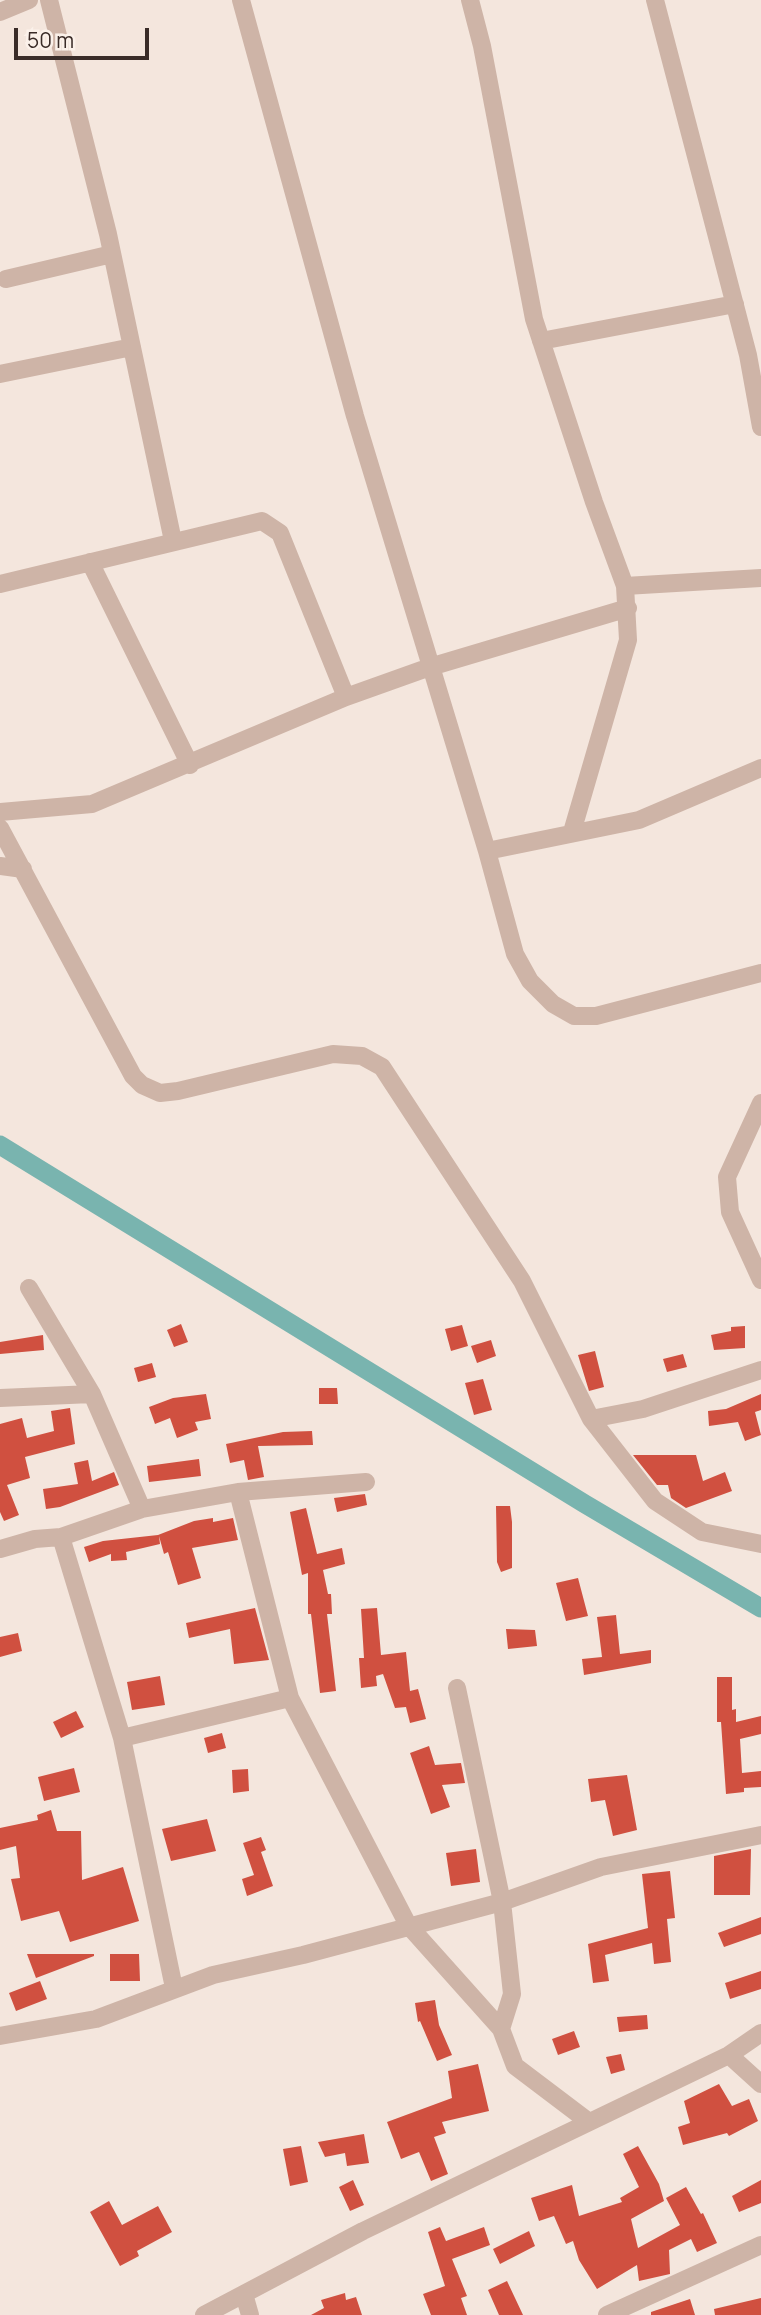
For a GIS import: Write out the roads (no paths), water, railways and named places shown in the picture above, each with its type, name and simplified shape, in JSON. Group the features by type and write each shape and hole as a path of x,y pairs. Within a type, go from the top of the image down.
{"street":[{"path":"0,12 29,0"},
{"path":"49,0 112,254 173,541"},
{"path":"241,0 355,416 487,851 515,954 530,981 552,1004 574,1016 596,1016 761,973"},
{"path":"470,0 482,47 534,320 625,586 628,608 628,640 572,832"},
{"path":"655,0 734,304 761,427"},
{"path":"6,279 112,254"},
{"path":"541,341 734,304"},
{"path":"0,374 132,346"},
{"path":"0,584 262,521 272,525 280,533 346,696"},
{"path":"90,562 191,765"},
{"path":"625,586 761,578"},
{"path":"0,812 92,804 191,765 346,696 429,667 628,608"},
{"path":"487,851 639,820 761,768"},
{"path":"0,828 132,1076 142,1085 160,1093 333,1054 362,1056 382,1067 522,1280 591,1419 655,1501 702,1532 761,1545"},
{"path":"0,866 23,869"},
{"path":"761,1103 727,1177 730,1212 761,1280"},
{"path":"29,1288 92,1394 142,1509"},
{"path":"591,1419 643,1409 761,1370"},
{"path":"0,1398 92,1394"},
{"path":"0,1549 35,1539 61,1536 142,1509 238,1492 366,1482"},
{"path":"238,1492 290,1698 408,1925 501,2029 515,2066 589,2122"},
{"path":"61,1536 122,1738 174,1988"},
{"path":"457,1688 502,1902 512,1994 501,2029"},
{"path":"122,1738 290,1698"},
{"path":"0,2036 96,2019 174,1988 502,1902 601,1867 761,1835"},
{"path":"204,2315 363,2231 729,2055 761,2033"},
{"path":"729,2055 761,2084"},
{"path":"607,2315 761,2245"},
{"path":"244,2294 250,2315"}],"waterway":[{"path":"0,1145 585,1504 761,1608"}]}
